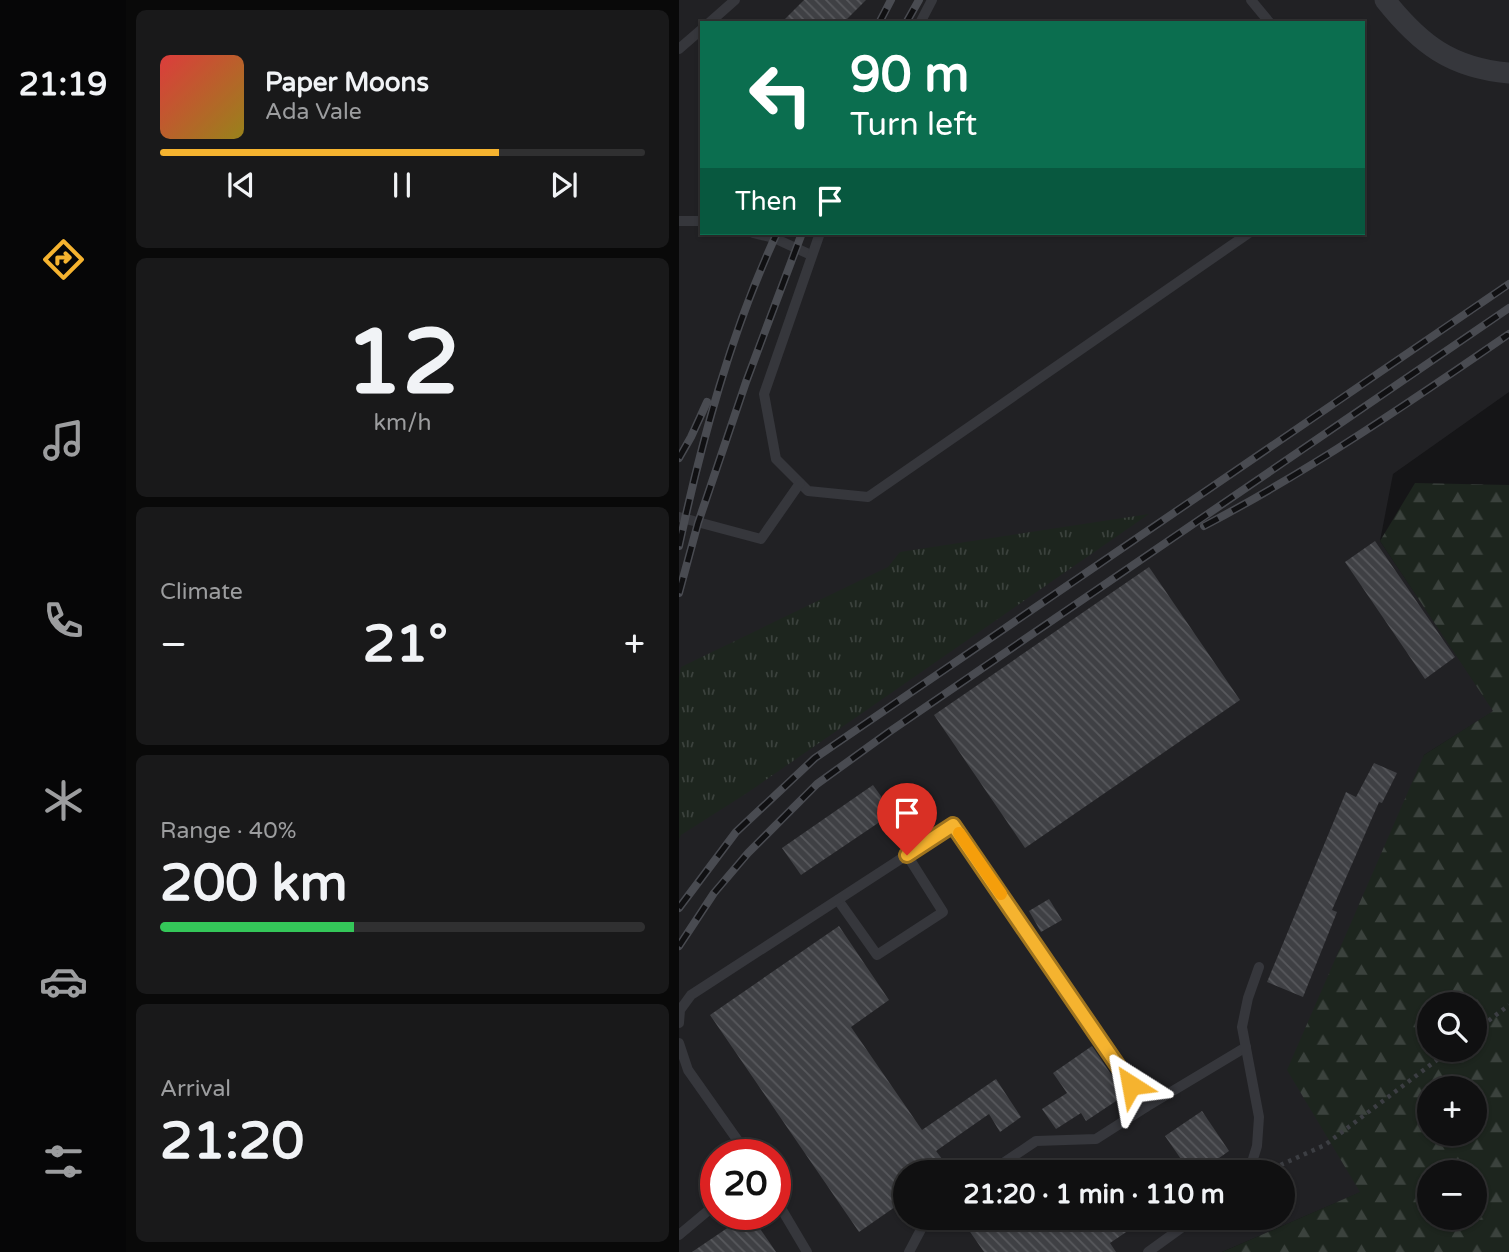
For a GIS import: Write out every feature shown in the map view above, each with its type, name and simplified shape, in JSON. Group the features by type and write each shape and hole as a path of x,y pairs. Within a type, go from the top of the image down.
{"street":[{"path":"1385,0 1404,23 1431,48 1471,67 1509,73"}],"lane":[{"path":"711,21 735,0"},
{"path":"921,21 932,0"},
{"path":"1251,0 1269,21"},
{"path":"679,49 700,31"},
{"path":"679,221 700,220"},
{"path":"761,235 811,255"},
{"path":"819,235 764,394 776,460 807,491 868,496 1246,235"},
{"path":"679,517 761,539 800,483"},
{"path":"679,1023 680,1010 691,995 953,825 1146,1107"},
{"path":"838,900 877,955 943,912 907,855"},
{"path":"1253,1160 1257,1146 1259,1117 1242,1027 1248,998 1259,967"},
{"path":"679,1043 688,1070 737,1139"},
{"path":"1007,1160 1036,1140 1096,1139 1246,1047"},
{"path":"679,1235 700,1217"},
{"path":"791,1225 807,1252"},
{"path":"909,1252 921,1230"},
{"path":"1149,1252 1179,1230"}],"path":[{"path":"1487,1022 1509,1005"},
{"path":"1291,1160 1325,1145 1434,1062"}],"shaded area":[{"path":"679,0 1509,0 1509,392 1393,474 1380,541 1494,711 1424,755 1361,1192 1295,1220 1295,1160 893,1160 893,1230 1273,1230 1222,1252 679,1252"}],"green space":[{"path":"1415,483 1509,485 1509,1252 1222,1252 1273,1230 1295,1230 1295,1220 1360,1192 1287,1070 1424,755 1493,711 1380,541"},
{"path":"1149,514 747,793 681,835 679,839 681,667 888,567 900,552"}],"building":[{"path":"804,0 866,0 845,21 783,21"},
{"path":"1375,541 1455,657 1425,679 1345,562"},
{"path":"1149,567 1240,700 1025,848 934,715"},
{"path":"1374,763 1397,773 1382,803 1379,802 1332,910 1337,912 1303,997 1267,982 1346,792 1356,797"},
{"path":"873,785 893,813 801,875 782,848"},
{"path":"1049,899 1062,920 1041,932 1029,911"},
{"path":"839,926 889,1000 851,1027 922,1130 996,1079 1021,1117 1000,1132 989,1114 936,1151 943,1160 893,1160 893,1208 859,1232 710,1015"},
{"path":"1092,1046 1125,1095 1086,1121 1081,1113 1056,1129 1042,1109 1067,1093 1053,1073"},
{"path":"1202,1111 1229,1151 1216,1160 1182,1160 1165,1136"},
{"path":"724,1230 761,1230 776,1252 692,1252"},
{"path":"969,1230 1129,1230 1110,1243 1116,1252 984,1252"}],"railway":[{"path":"880,21 891,0"},
{"path":"907,21 919,0"},
{"path":"679,546 719,386 776,235"},
{"path":"679,593 698,523 746,382 801,235"},
{"path":"679,908 736,832 815,758 1509,284"},
{"path":"679,946 714,893 748,853 817,784 1509,308"},
{"path":"1204,526 1321,459 1509,334"},
{"path":"679,458 707,402"}],"slow traffic":[{"path":"959,833 1001,894"}],"route":[{"path":"907,855 953,825 1131,1085"}]}
